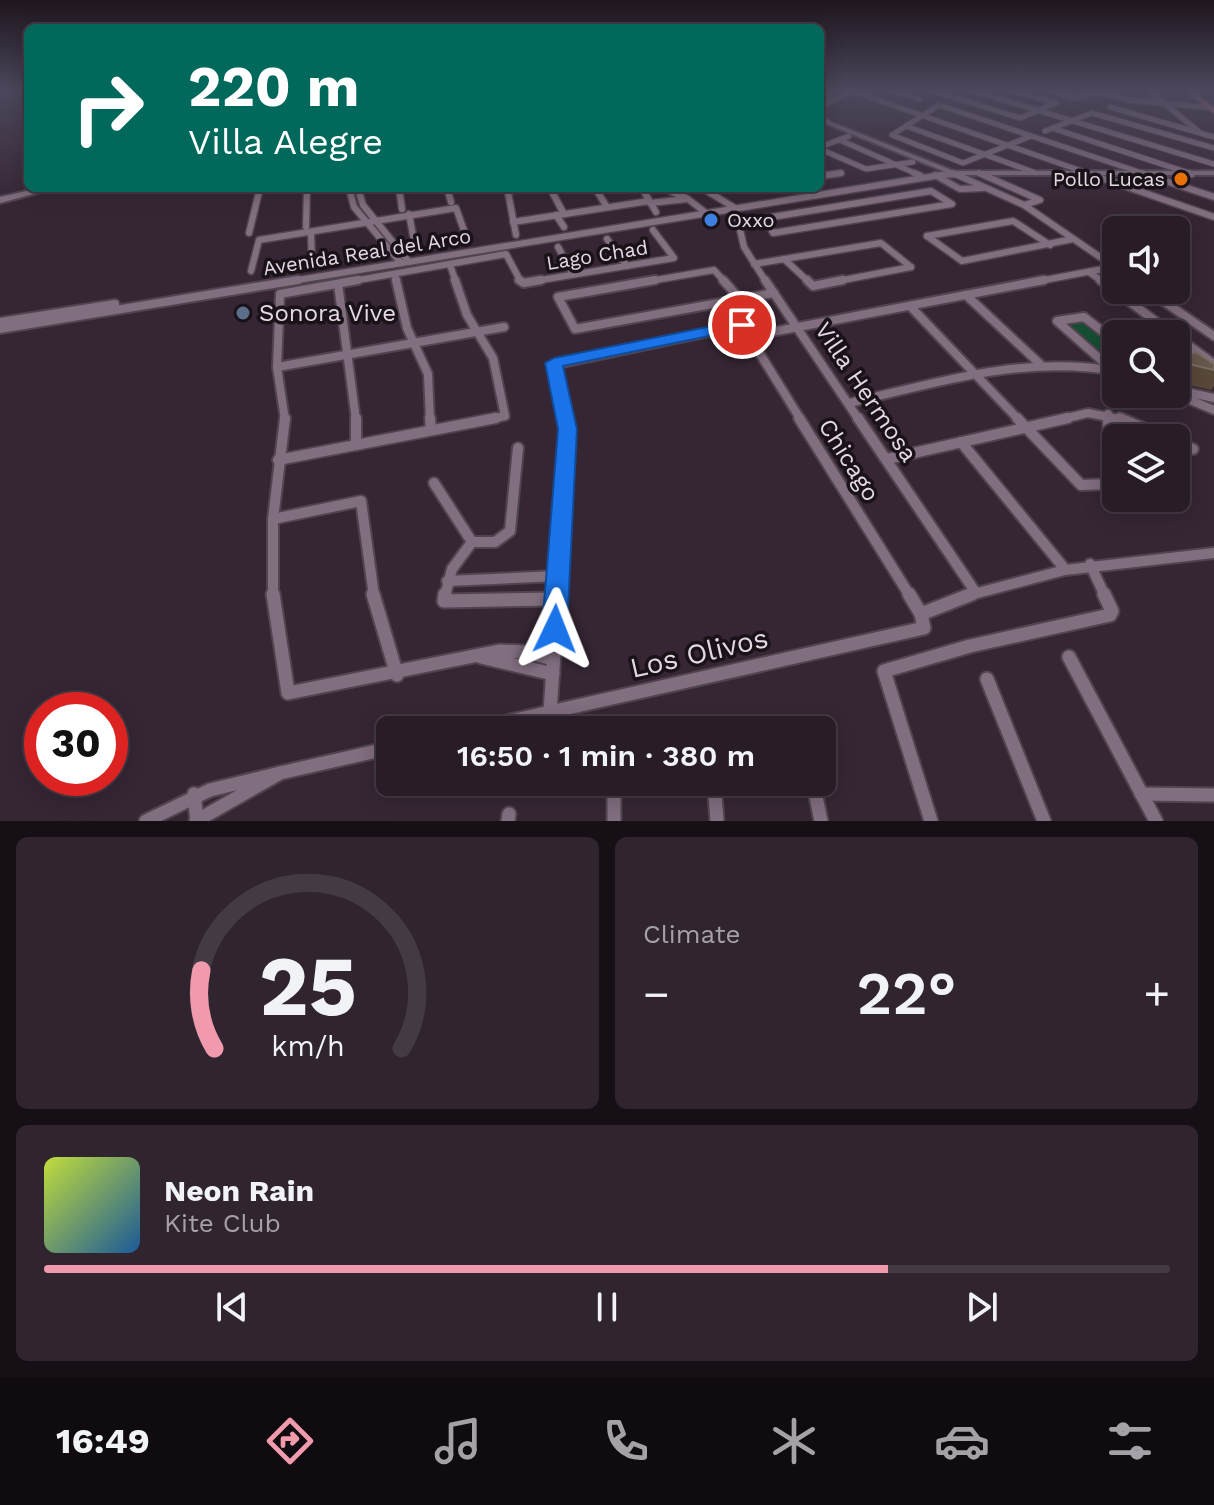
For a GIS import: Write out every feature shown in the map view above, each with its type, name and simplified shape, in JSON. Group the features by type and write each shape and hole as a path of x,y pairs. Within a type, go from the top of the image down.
{"main road":[{"path":"0,197 24,189"},
{"path":"0,197 29,192"}],"street":[{"path":"838,128 953,173 1024,205 1102,258"},
{"path":"903,128 892,136 964,163 1031,136"},
{"path":"912,128 1036,173"},
{"path":"958,128 1214,217"},
{"path":"1008,128 1214,197"},
{"path":"1051,128 1192,174"},
{"path":"1096,128 1214,164"},
{"path":"1145,128 1214,148"},
{"path":"1185,128 1214,137"},
{"path":"1195,128 1201,133"},
{"path":"824,146 849,136"},
{"path":"840,140 919,176"},
{"path":"824,150 865,168 913,162"},
{"path":"824,175 841,173"},
{"name":"Avenida Real del Arco","path":"824,191 953,173 1214,173"},
{"path":"979,173 1040,200 1024,205"},
{"path":"935,175 960,189 986,188"},
{"path":"849,188 868,201"},
{"path":"931,191 952,203 773,233 766,218 824,208 889,198 931,191"},
{"path":"249,233 259,192"},
{"path":"307,192 312,263"},
{"path":"350,192 352,204 372,222 403,260"},
{"path":"359,192 372,222"},
{"path":"400,192 402,209"},
{"path":"449,192 470,249"},
{"path":"508,192 516,235"},
{"path":"551,192 564,227"},
{"path":"597,192 610,223"},
{"path":"644,192 656,212"},
{"path":"672,192 701,212"},
{"path":"703,192 733,208"},
{"path":"708,192 733,208"},
{"name":"Avenida Real del Arco","path":"0,322 19,322 470,249 484,251 610,223 733,208 801,193"},
{"path":"513,222 684,198"},
{"path":"889,198 908,211"},
{"path":"251,271 259,240 454,205"},
{"name":"Villa Hermosa","path":"733,208 745,249 754,264 974,590"},
{"path":"824,208 842,222"},
{"path":"409,214 415,246"},
{"path":"1047,245 1013,221 927,236 962,261 1076,240"},
{"name":"Lago Chad","path":"484,251 506,254 521,283 675,257 653,230"},
{"path":"607,239 627,266"},
{"path":"754,264 784,259 882,243 911,268 813,286 784,259"},
{"path":"558,247 573,274"},
{"path":"484,251 470,249 450,265 280,294 277,367 286,412 273,519 274,617 287,692 293,695 481,657 496,650 515,650 553,659"},
{"path":"278,460 506,414 493,358 476,332 450,265"},
{"path":"751,336 1102,269"},
{"path":"740,299 714,270 560,296 571,327 575,329 774,293"},
{"path":"1089,272 1154,320"},
{"path":"395,274 404,321 431,385 431,430"},
{"path":"338,284 347,355 357,395 356,445"},
{"path":"966,295 1040,364"},
{"path":"1167,304 1214,336"},
{"path":"910,306 1077,483 1107,485 1108,414"},
{"path":"1102,331 1086,318 1057,321 1102,360"},
{"name":"Avenida Real del Arco","path":"0,329 19,322"},
{"name":"Chicago","path":"557,576 568,429 553,367 557,361 744,326 921,614"},
{"path":"277,367 504,327"},
{"path":"1190,347 1214,364"},
{"path":"850,403 1040,364 1102,368"},
{"path":"1190,394 1214,398"},
{"path":"1190,399 1214,410"},
{"path":"887,459 1077,414 1108,414 1133,424"},
{"path":"961,442 1064,568"},
{"path":"518,448 510,531 495,542 472,542 452,565 444,601 556,599"},
{"path":"434,483 472,542"},
{"path":"273,519 361,501 369,580 397,675"},
{"path":"921,614 974,590 1064,568 1214,553"},
{"path":"931,821 884,671 970,646 1110,615 1112,611 1090,564"},
{"path":"447,581 557,576 550,713"},
{"name":"Los Olivos","path":"536,716 922,629 921,614"},
{"path":"481,657 553,674"},
{"path":"1069,657 1156,821"},
{"path":"987,679 1044,821"},
{"path":"146,821 194,794 243,776 280,773 376,751"},
{"path":"194,794 197,821 280,773"},
{"path":"1141,794 1214,795"},
{"path":"614,796 614,821"},
{"path":"715,796 717,821"},
{"path":"816,796 821,821"}],"green space":[{"path":"1082,321 1102,337 1102,352 1064,323"}],"building":[{"path":"1190,353 1197,353 1214,364 1214,370 1190,363"}],"place":[{"name":"Pollo Lucas","path":"1181,179"},
{"name":"Oxxo","path":"711,220"},
{"name":"Sonora Vive","path":"243,313"}],"route":[{"path":"555,629 568,429 554,363 742,325"}]}
